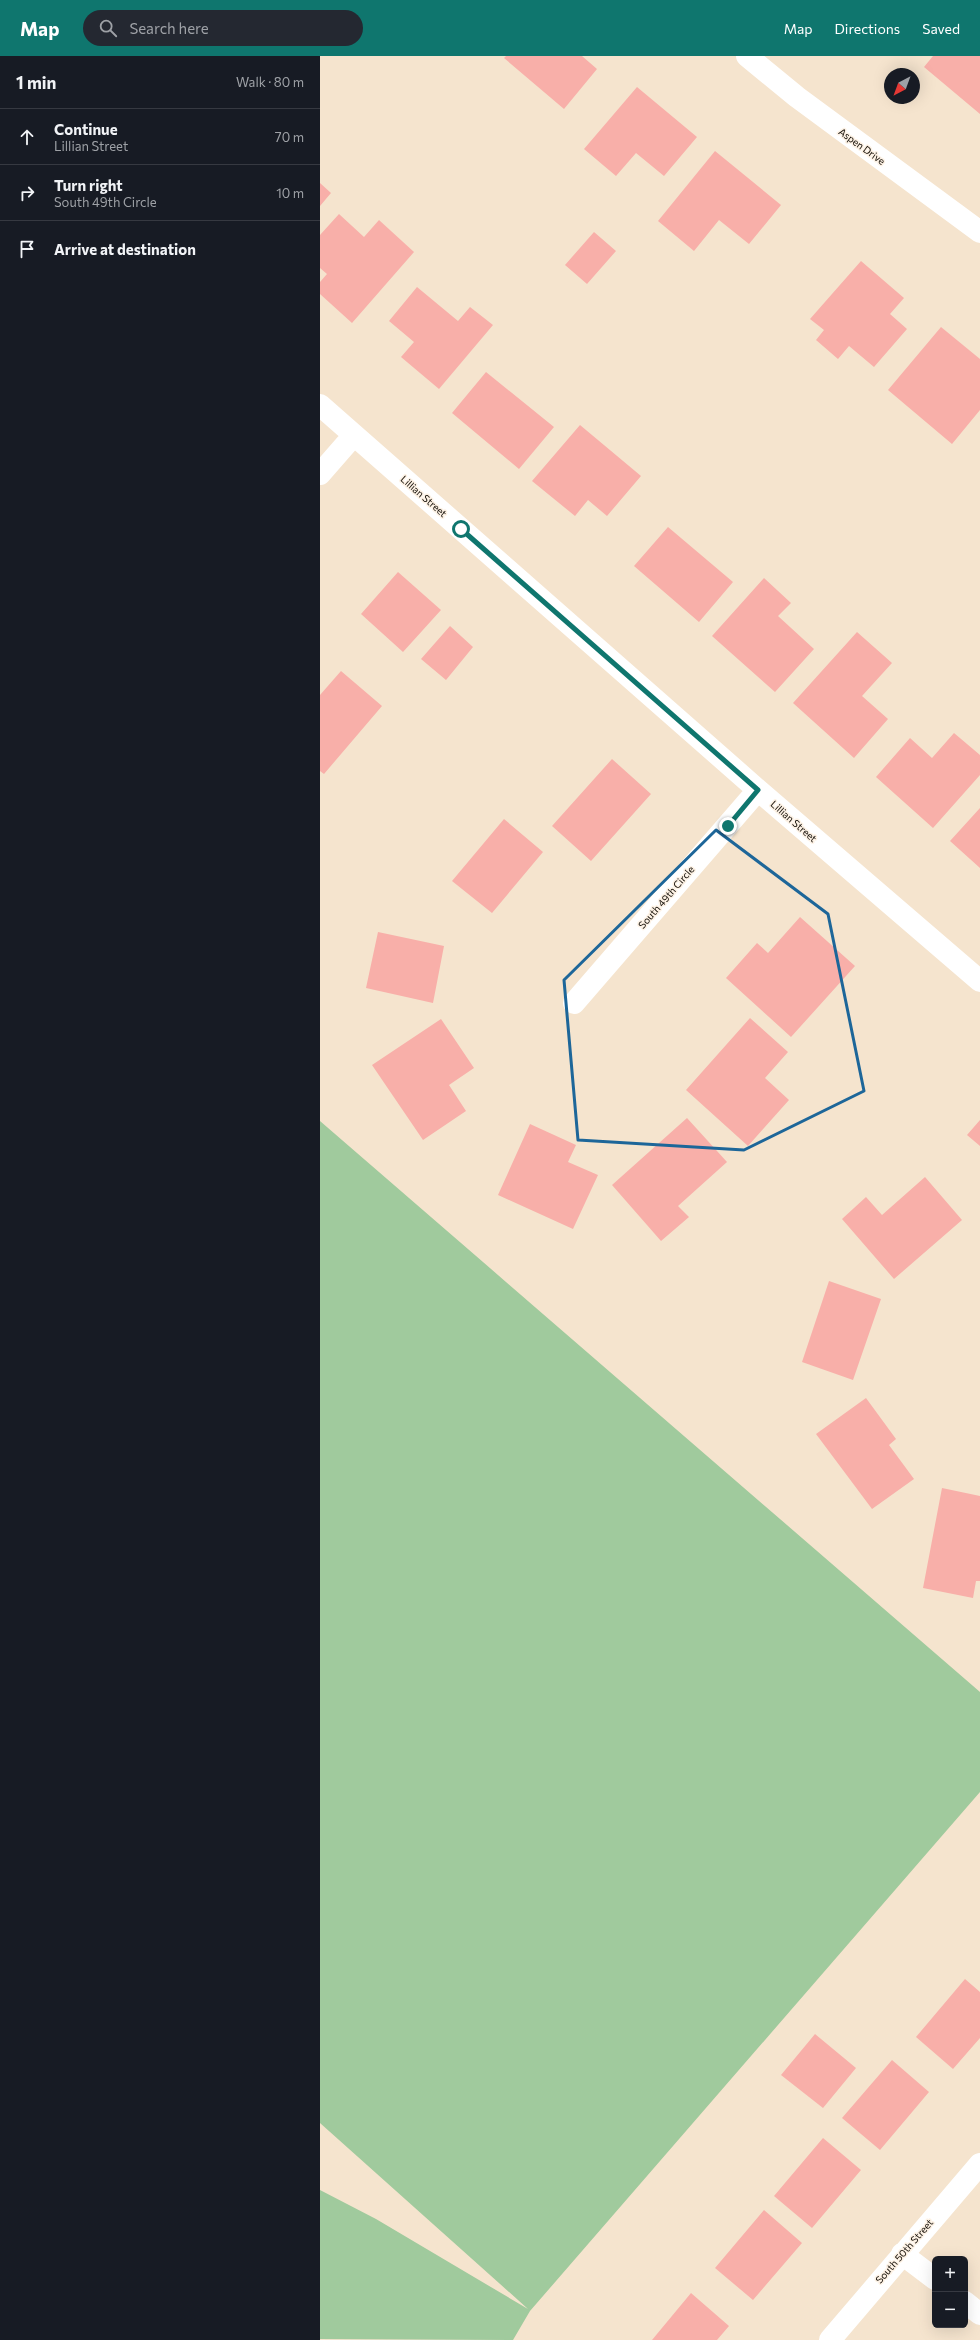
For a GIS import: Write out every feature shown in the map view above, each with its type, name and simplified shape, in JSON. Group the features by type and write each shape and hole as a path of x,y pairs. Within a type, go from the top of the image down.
{"street":[{"name":"Aspen Drive","path":"747,56 796,97 980,232"},
{"name":"Lillian Street","path":"320,405 758,790 980,981"},
{"path":"320,474 354,435"},
{"name":"South 49th Circle","path":"574,1003 758,790"},
{"name":"South 50th Street","path":"830,2340 980,2164"},
{"path":"902,2254 932,2278"},
{"path":"968,2304 980,2314"}],"highlighted area":[{"path":"716,830 828,914 864,1091 744,1150 578,1140 564,980"}],"green space":[{"path":"320,1121 980,1692 980,1792 530,2311 513,2340 320,2339 320,2190 376,2219 528,2309 320,2123"}],"building":[{"path":"506,56 582,56 597,69 564,109 504,58"},
{"path":"933,56 980,56 980,114 924,67"},
{"path":"637,87 697,137 664,176 636,153 616,176 584,149"},
{"path":"715,151 781,205 749,244 719,220 694,251 658,221"},
{"path":"320,183 331,193 320,206"},
{"path":"339,214 364,237 379,220 414,252 352,323 320,294 320,282 327,274 320,268 320,235"},
{"path":"594,232 616,251 587,284 565,265"},
{"path":"861,261 904,298 890,314 907,329 874,367 849,346 838,359 816,340 824,330 810,319"},
{"path":"417,287 458,321 470,307 493,325 439,389 401,357 414,342 389,321"},
{"path":"941,327 980,359 980,410 952,444 888,390"},
{"path":"486,372 554,427 519,469 452,413"},
{"path":"580,425 641,476 607,516 588,500 575,516 532,481"},
{"path":"668,527 733,582 699,622 634,566"},
{"path":"398,572 441,610 403,652 361,614"},
{"path":"764,578 791,603 778,616 814,649 775,692 712,636"},
{"path":"450,626 473,647 446,680 421,659"},
{"path":"857,632 892,663 862,696 888,719 854,758 793,703"},
{"path":"341,671 382,706 324,774 320,771 320,695"},
{"path":"954,733 980,755 980,775 933,828 876,777 910,738 932,758"},
{"path":"612,759 651,794 591,861 552,826"},
{"path":"980,808 980,868 950,841"},
{"path":"504,819 543,852 492,913 452,881"},
{"path":"800,917 855,966 791,1037 726,978 757,943 768,953"},
{"path":"378,932 444,946 433,1003 366,988"},
{"path":"750,1018 788,1052 765,1078 789,1100 748,1146 686,1090"},
{"path":"441,1019 474,1068 449,1085 466,1111 423,1140 372,1065"},
{"path":"687,1118 727,1162 678,1206 689,1217 661,1241 612,1185"},
{"path":"980,1120 980,1146 967,1135"},
{"path":"530,1124 576,1145 568,1162 598,1175 573,1229 498,1195"},
{"path":"925,1177 962,1220 894,1279 842,1219 866,1197 882,1215"},
{"path":"829,1281 881,1299 853,1380 802,1362"},
{"path":"866,1398 896,1439 889,1445 914,1479 872,1509 816,1434"},
{"path":"942,1488 980,1496 980,1581 976,1581 973,1598 923,1588"},
{"path":"965,1979 980,1992 980,2038 953,2069 916,2037"},
{"path":"815,2034 856,2068 823,2108 781,2075"},
{"path":"892,2060 929,2092 880,2150 842,2118"},
{"path":"823,2138 861,2170 812,2228 774,2196"},
{"path":"764,2210 802,2243 753,2300 715,2268"},
{"path":"691,2293 729,2326 717,2340 652,2340"}],"route":[{"path":"461,529 758,790 728,826"}]}
